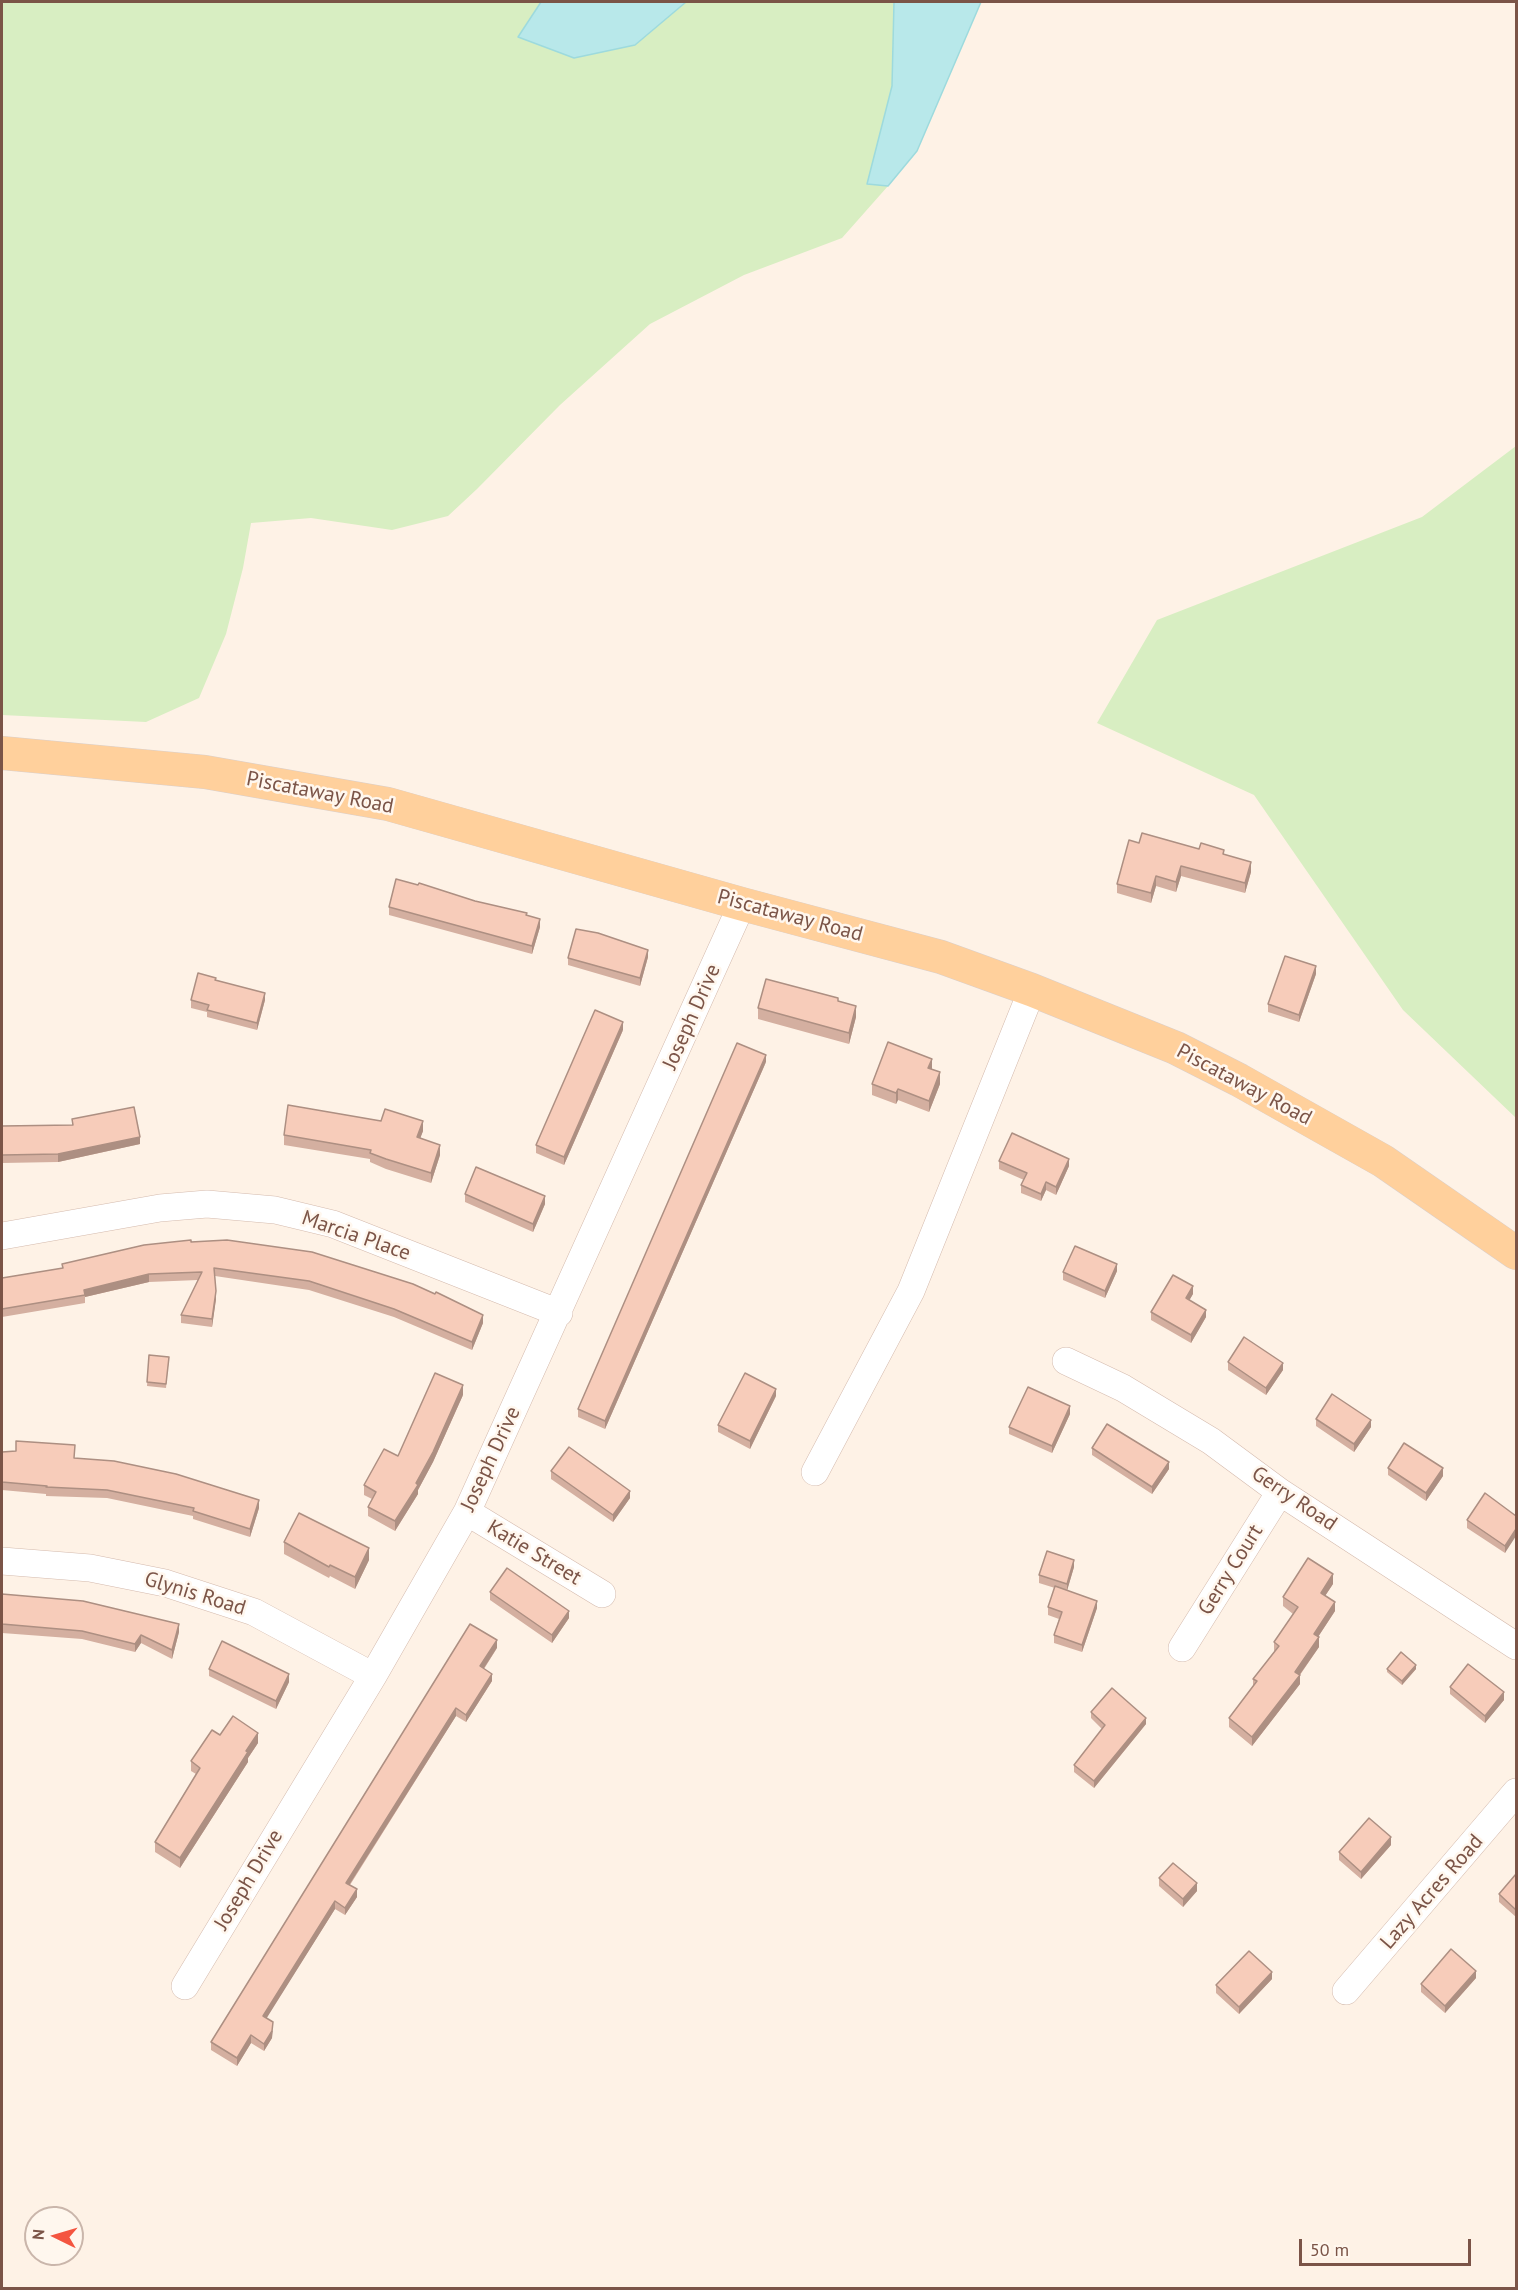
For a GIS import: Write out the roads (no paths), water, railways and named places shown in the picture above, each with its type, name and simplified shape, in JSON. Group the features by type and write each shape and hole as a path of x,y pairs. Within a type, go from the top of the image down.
{"main road":[{"name":"Piscataway Road","path":"2,753 206,772 388,804 742,904 941,957 1032,990 1176,1048 1239,1080 1383,1161 1516,1253"}],"street":[{"name":"Joseph Drive","path":"185,1986 373,1676 466,1512 559,1312 742,904"},
{"path":"815,1472 911,1291 1032,990"},
{"name":"Marcia Place","path":"2,1236 160,1208 207,1204 275,1210 333,1224 559,1312"},
{"name":"Gerry Road","path":"1066,1360 1123,1388 1201,1435 1280,1492 1516,1646"},
{"name":"Gerry Court","path":"1182,1648 1280,1492"},
{"name":"Katie Street","path":"466,1512 602,1594"},
{"name":"Glynis Road","path":"2,1561 90,1568 165,1582 254,1612 373,1676"},
{"name":"Lazy Acres Road","path":"1346,1991 1516,1792"}],"water":[{"path":"541,2 686,2 635,45 574,58 518,37"},
{"path":"894,2 981,2 917,151 888,186 867,184 892,86"}]}
